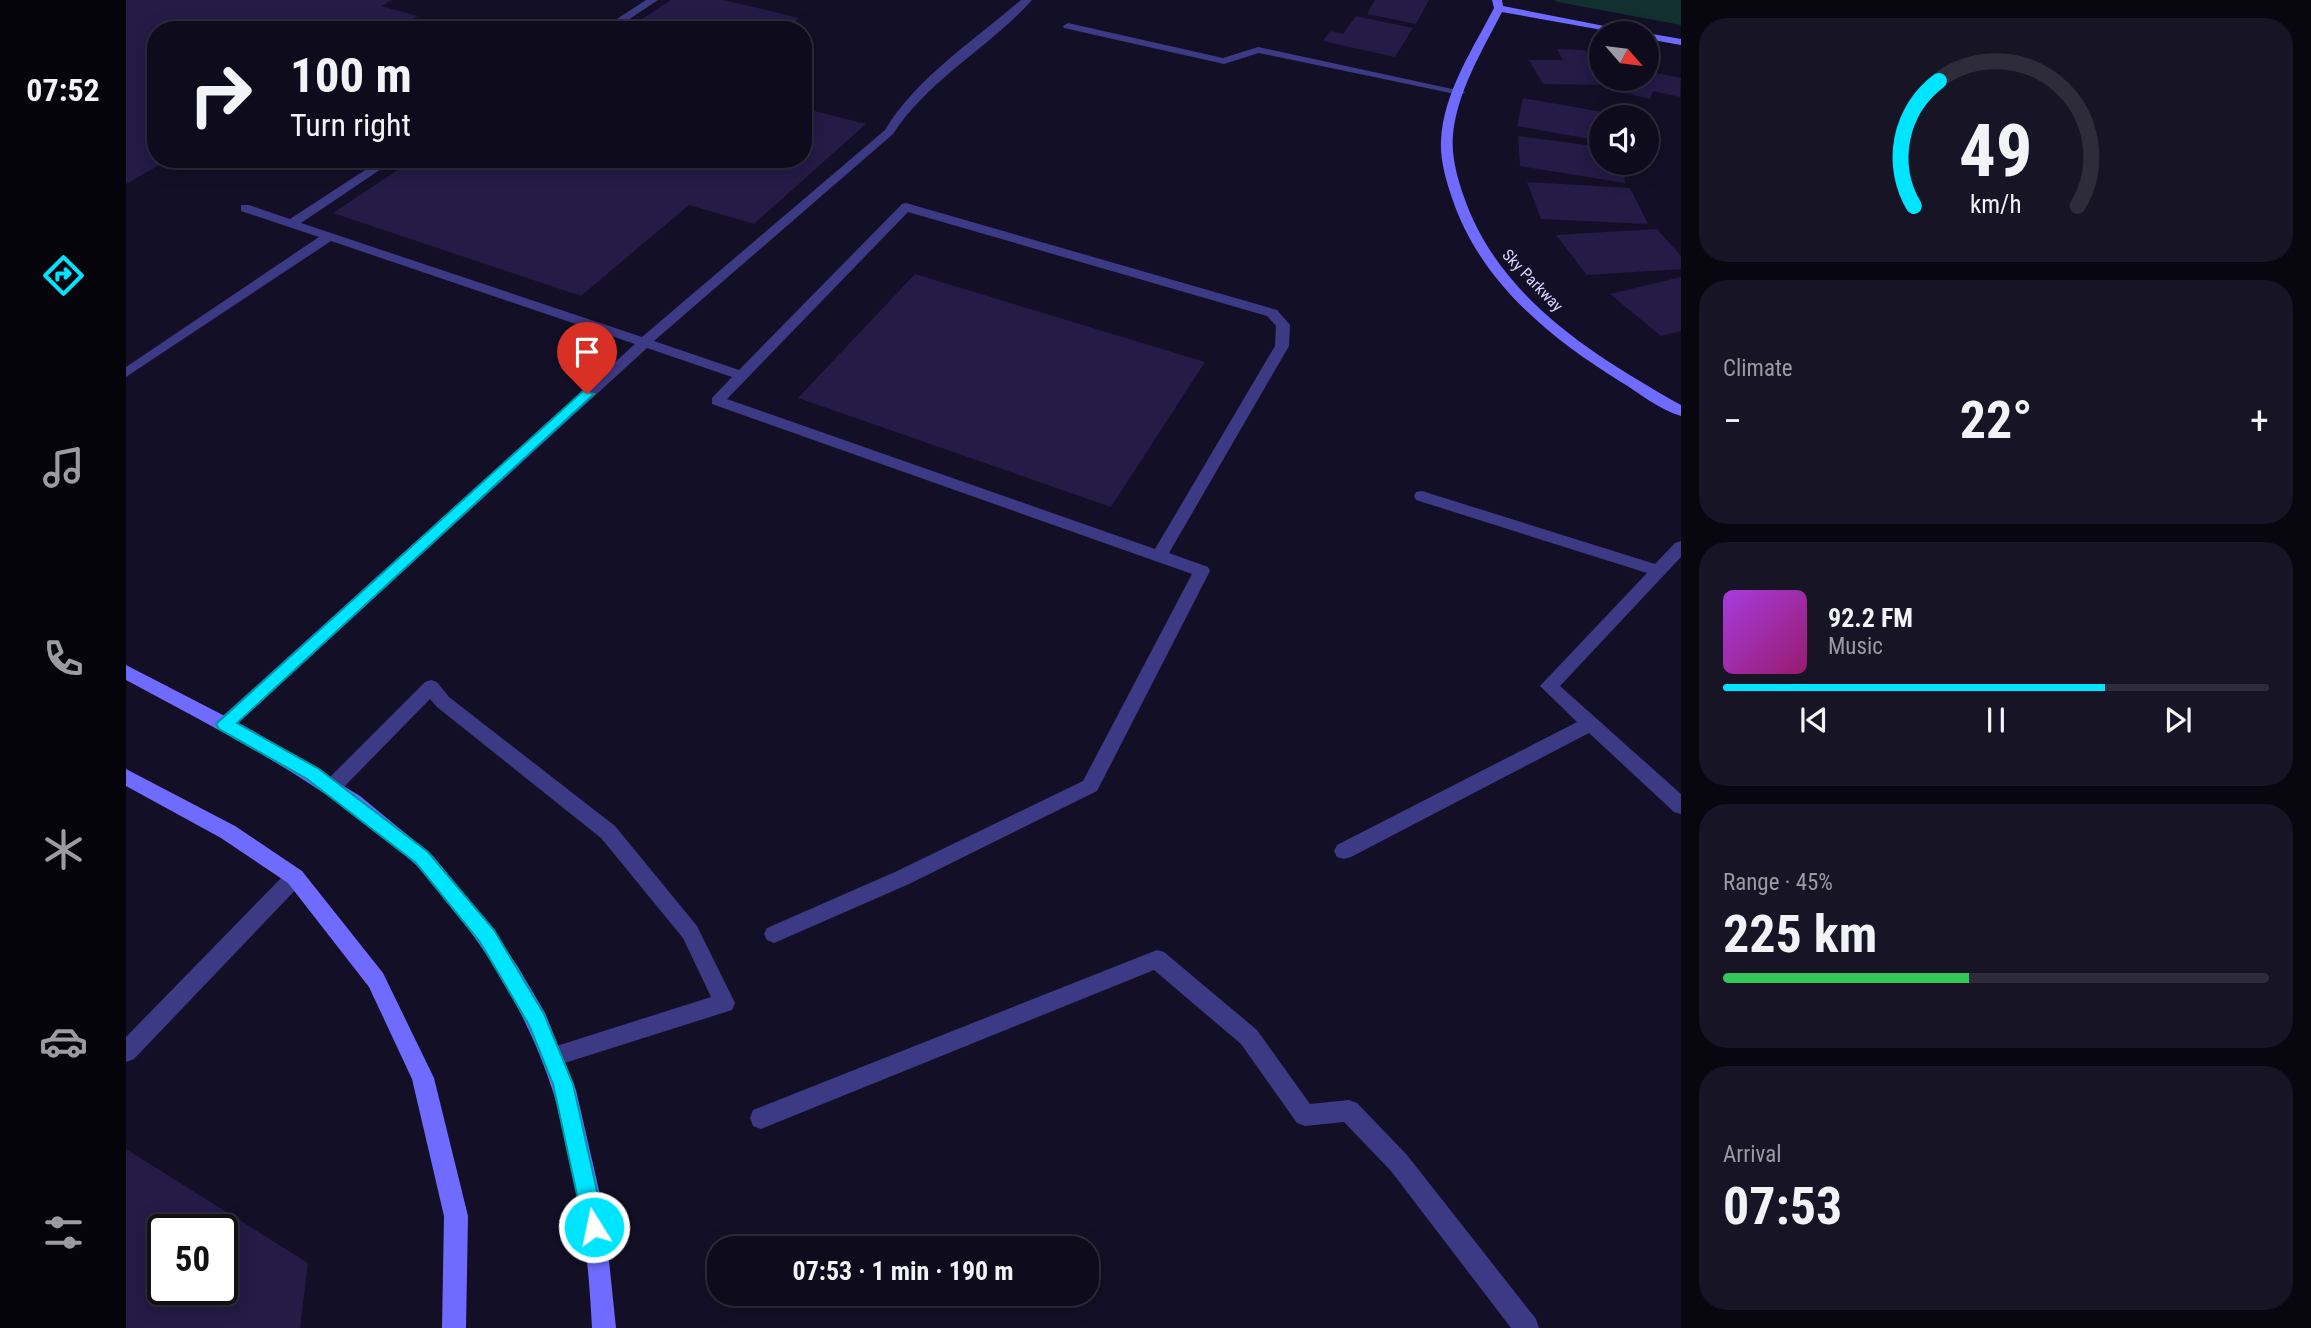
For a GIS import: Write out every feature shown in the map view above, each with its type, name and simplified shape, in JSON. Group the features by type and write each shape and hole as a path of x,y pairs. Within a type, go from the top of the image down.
{"main road":[{"path":"1498,4 1589,23"},
{"name":"Sky Parkway","path":"1498,4 1449,120 1447,154 1469,233 1501,276 1546,321 1618,376 1681,411"},
{"path":"1659,38 1681,42"},
{"path":"126,672 277,752 332,787 422,857 487,936 537,1020 563,1084 590,1200 603,1280 604,1328"},
{"path":"126,777 228,832 295,877 376,980 423,1078 456,1216 454,1328"}],"lane":[{"path":"619,21 653,0"},
{"path":"225,724 645,342 889,132 893,121 1025,0"},
{"path":"1068,26 1224,61 1258,50 1460,92"},
{"path":"291,224 376,168"},
{"path":"245,208 741,375"},
{"path":"774,934 902,878 1090,786 1202,571 1159,556 717,401 905,208 1272,313 1283,325 1282,346 1159,556"},
{"path":"126,373 328,237"},
{"path":"1422,496 1656,570"},
{"path":"1681,547 1656,570 1549,686 1681,806"},
{"path":"332,787 431,687 443,702 608,832 690,932 724,1003 552,1056"},
{"path":"1344,851 1590,724"},
{"path":"126,1052 295,877"},
{"path":"761,1118 1157,959 1250,1037 1306,1115 1349,1111 1399,1163 1527,1328"}],"green space":[{"path":"1554,0 1681,0 1681,25 1558,2"}],"building":[{"path":"126,0 393,0 381,6 418,16 410,21 147,21 147,168 154,168 126,184"},
{"path":"671,0 724,0 799,18 795,21 639,21"},
{"path":"1375,0 1429,0 1416,24 1367,14"},
{"path":"1356,16 1413,28 1395,57 1323,41 1330,31 1343,34"},
{"path":"1557,49 1585,50 1589,56 1589,85 1543,84 1529,60 1563,60"},
{"path":"1659,73 1681,78 1680,97 1653,91 1659,91"},
{"path":"1620,91 1653,91 1650,99"},
{"path":"1523,98 1589,110 1589,139 1517,126"},
{"path":"812,110 866,124 754,224 689,205 581,296 333,213 400,168 812,168"},
{"path":"1518,136 1589,145 1589,175 1624,175 1625,183 1520,166"},
{"path":"1527,182 1630,188 1648,224 1541,219"},
{"path":"1657,229 1681,256 1681,269 1587,275 1556,235"},
{"path":"915,274 1205,362 1111,507 798,398"},
{"path":"1681,277 1681,331 1661,336 1610,294"},
{"path":"126,1149 230,1214 147,1214 147,1305 238,1305 238,1219 308,1263 300,1328 126,1328"}],"route":[{"path":"587,394 225,724 313,774 422,857 487,936 537,1020 563,1084 594,1227"}]}
